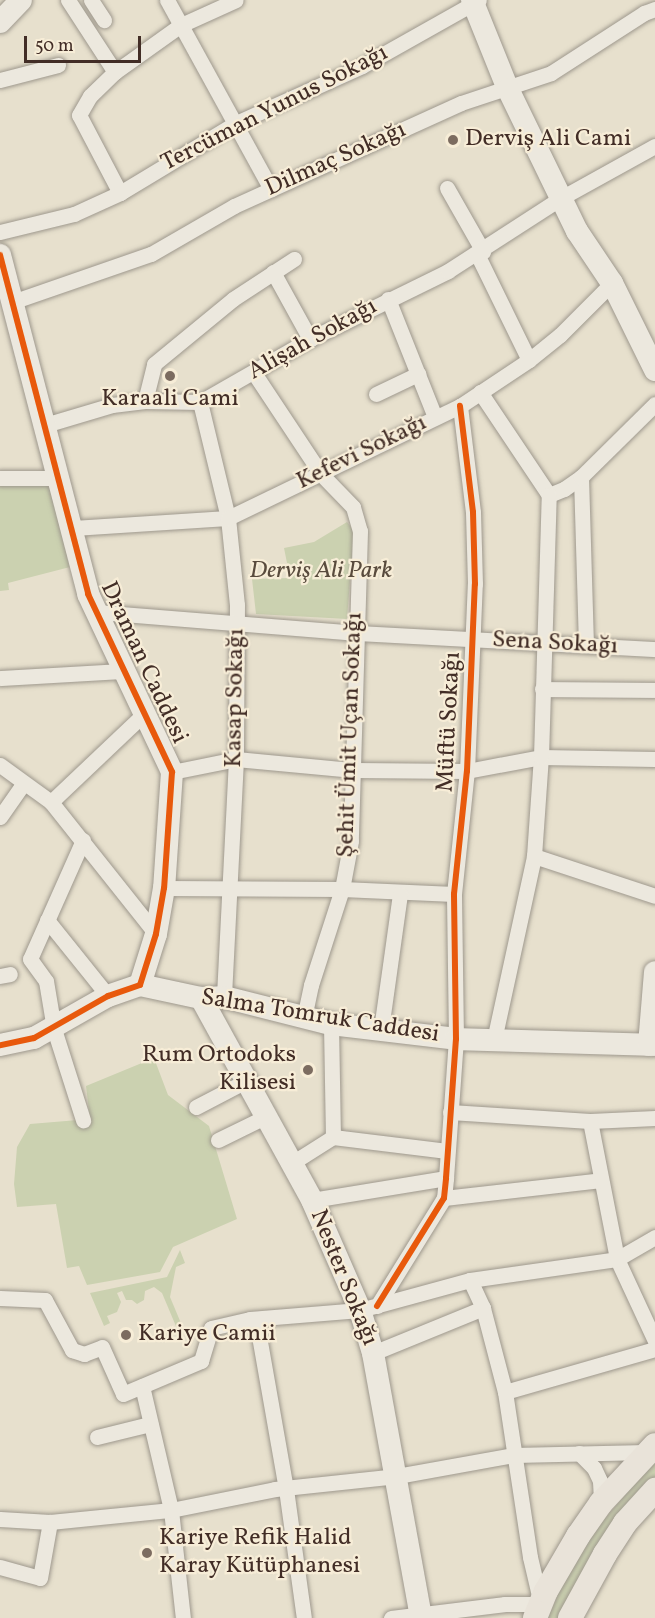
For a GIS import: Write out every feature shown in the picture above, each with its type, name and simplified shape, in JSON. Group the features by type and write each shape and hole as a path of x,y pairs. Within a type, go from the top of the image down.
{"main road":[{"path":"538,1611 565,1556 601,1503 651,1448"},
{"path":"570,1618 604,1554 626,1523 655,1490"}],"street":[{"path":"0,22 21,0"},
{"path":"68,0 115,72"},
{"path":"91,0 104,20"},
{"path":"167,0 271,189"},
{"path":"120,193 79,115 90,96 115,72 181,26 236,0"},
{"path":"475,1 508,89 577,231 612,283 655,370"},
{"name":"Tercüman Yunus Sokağı","path":"0,232 74,214 120,193 236,123 362,66 475,1"},
{"name":"Dilmaç Sokağı","path":"12,302 151,254 234,206 461,103 551,73 644,13 655,9"},
{"path":"0,80 58,65"},
{"name":"Alişah Sokağı","path":"45,425 112,405 145,401 200,402 255,373 310,339 480,253 561,198 655,146"},
{"path":"447,188 480,253 529,360"},
{"name":"Draman Caddesi","path":"0,255 73,528 88,594 123,671 146,712 172,772 164,888 156,934 140,985"},
{"path":"145,401 154,364 233,299 294,259"},
{"path":"273,272 310,339"},
{"name":"Kefevi Sokağı","path":"73,528 228,518 460,406 529,360 560,335 612,283"},
{"path":"388,299 435,417"},
{"name":"Şehit Ümit Uçan Sokağı","path":"255,373 321,474 353,507 360,531 351,841 342,889 311,985 304,1017"},
{"path":"376,394 418,374"},
{"path":"480,392 549,495 541,757 534,856 494,1040"},
{"name":"Kasap Sokağı","path":"200,402 228,518 237,622 236,759 231,891 212,997"},
{"path":"549,495 564,489 581,477 655,404"},
{"name":"Müftü Sokağı","path":"444,1198 456,1040 454,894 467,771 475,584 473,512 460,406"},
{"path":"581,477 586,645"},
{"path":"0,478 58,478"},
{"name":"Sena Sokağı","path":"97,612 356,633 655,649"},
{"path":"0,678 123,671"},
{"path":"542,689 655,690"},
{"path":"51,802 146,712"},
{"path":"172,772 236,759 352,770 467,771 541,757 655,759"},
{"path":"0,765 23,784 51,802 156,934"},
{"path":"0,817 23,784"},
{"path":"83,840 30,959 46,981 54,1029 83,1120"},
{"path":"534,856 655,896"},
{"path":"164,888 231,891 342,889 400,894 454,894"},
{"path":"381,1029 400,894"},
{"path":"47,920 108,996"},
{"path":"652,1045 655,972"},
{"path":"0,1046 34,1038 54,1029 108,996 140,985"},
{"name":"Salma Tomruk Caddesi","path":"140,985 212,997 331,1024 456,1040 652,1045"},
{"name":"Nester Sokağı","path":"212,997 246,1081 312,1200 368,1308 373,1353 397,1476 420,1616"},
{"path":"331,1024 333,1137"},
{"path":"196,1107 246,1081"},
{"path":"450,1112 590,1121 655,1118"},
{"path":"218,1140 265,1117"},
{"path":"590,1121 617,1259 655,1341"},
{"path":"292,1163 333,1137 447,1151"},
{"path":"312,1200 446,1178"},
{"path":"368,1308 444,1198 601,1180"},
{"path":"0,1298 45,1300 72,1350 84,1354 102,1347 123,1394 201,1361 211,1328 256,1319 368,1308 470,1280 617,1259 655,1237"},
{"path":"392,1618 505,1604 538,1611 505,1392 483,1308 470,1280"},
{"path":"373,1353 483,1308"},
{"path":"256,1319 286,1488 304,1618"},
{"path":"505,1392 655,1349"},
{"path":"142,1386 171,1510 183,1618"},
{"path":"97,1437 150,1424"},
{"path":"0,1519 50,1522 171,1510 286,1488 397,1476 514,1455 651,1448"},
{"path":"579,1453 594,1468 600,1481 601,1503"},
{"path":"0,1567 40,1578 50,1522"}],"green space":[{"path":"49,484 70,567 8,583 9,590 0,591 0,485"},
{"name":"Derviş Ali Park","path":"347,522 354,531 347,619 256,614 252,579 290,578 284,548 314,542"},
{"path":"154,1058 168,1095 209,1126 237,1219 173,1247 160,1272 87,1285 79,1266 67,1268 56,1204 17,1207 14,1184 17,1147 30,1124 90,1119 86,1086"},
{"path":"180,1250 185,1263 176,1267 170,1297 183,1328 178,1331 162,1293 154,1287 145,1291 144,1300 137,1304 132,1300 126,1300 122,1291 117,1293 121,1302 117,1312 107,1316 110,1323 104,1326 90,1293 167,1277"},
{"path":"655,1459 655,1477 644,1489 561,1618 548,1618 563,1583 597,1528"}],"cycle path":[{"path":"0,255 88,594 172,772 164,888 156,934 140,985 108,996 34,1038 0,1045"},
{"path":"377,1306 444,1198 446,1178 456,1039 454,894 467,771 475,584 473,512 460,406"}],"place":[{"name":"Derviş Ali Cami","path":"453,140"},
{"name":"Karaali Cami","path":"170,376"},
{"name":"Rum Ortodoks Kilisesi","path":"308,1070"},
{"name":"Kariye Camii","path":"126,1335"},
{"name":"Kariye Refik Halid Karay Kütüphanesi","path":"147,1553"}]}
